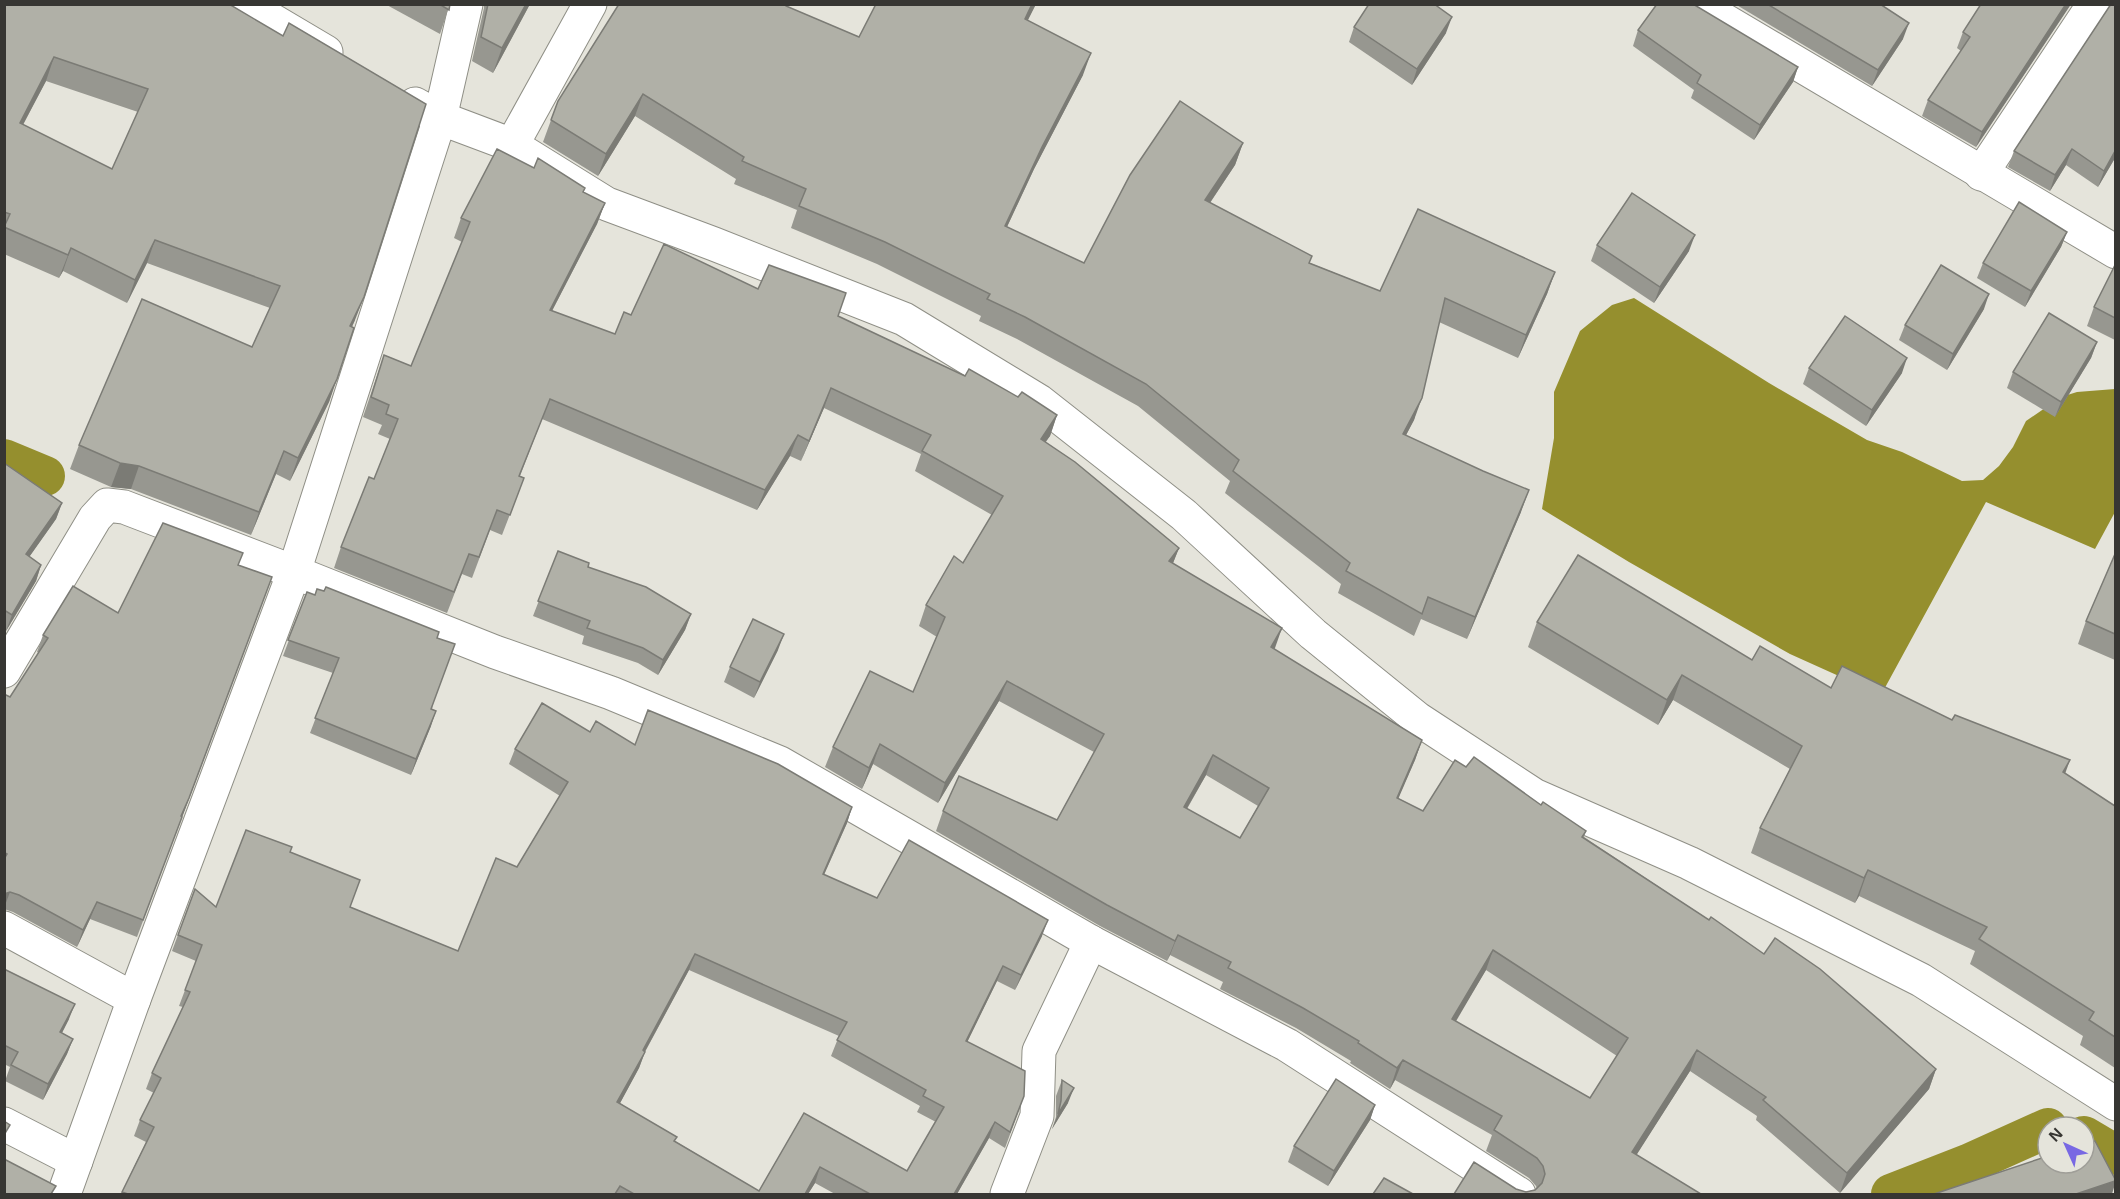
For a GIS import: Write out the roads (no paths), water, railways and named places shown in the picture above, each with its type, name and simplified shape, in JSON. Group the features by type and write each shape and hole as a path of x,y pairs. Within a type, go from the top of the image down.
{"street":[{"path":"245,4 348,64"},
{"path":"64,1194 134,999 294,572 440,118 466,4"},
{"path":"512,145 590,4"},
{"path":"1697,4 2115,252"},
{"path":"1981,174 2094,4"},
{"path":"389,88 440,118 512,145 607,204 904,319 1039,401 1184,514 1313,634 1418,719 1533,795 1689,863 1921,980 2115,1104"},
{"path":"4,671 95,518 107,505 124,507 495,652 611,693 780,763 1091,942 1287,1045 1519,1194"},
{"path":"4,928 134,999"},
{"path":"1007,1194 1037,1116 1039,1051 1091,942"},
{"path":"4,1124 76,1161"}],"waterway":[{"path":"4,459 45,476"},
{"path":"1891,1194 1968,1164 2036,1133"},
{"path":"2096,1143 2116,1155"}]}
